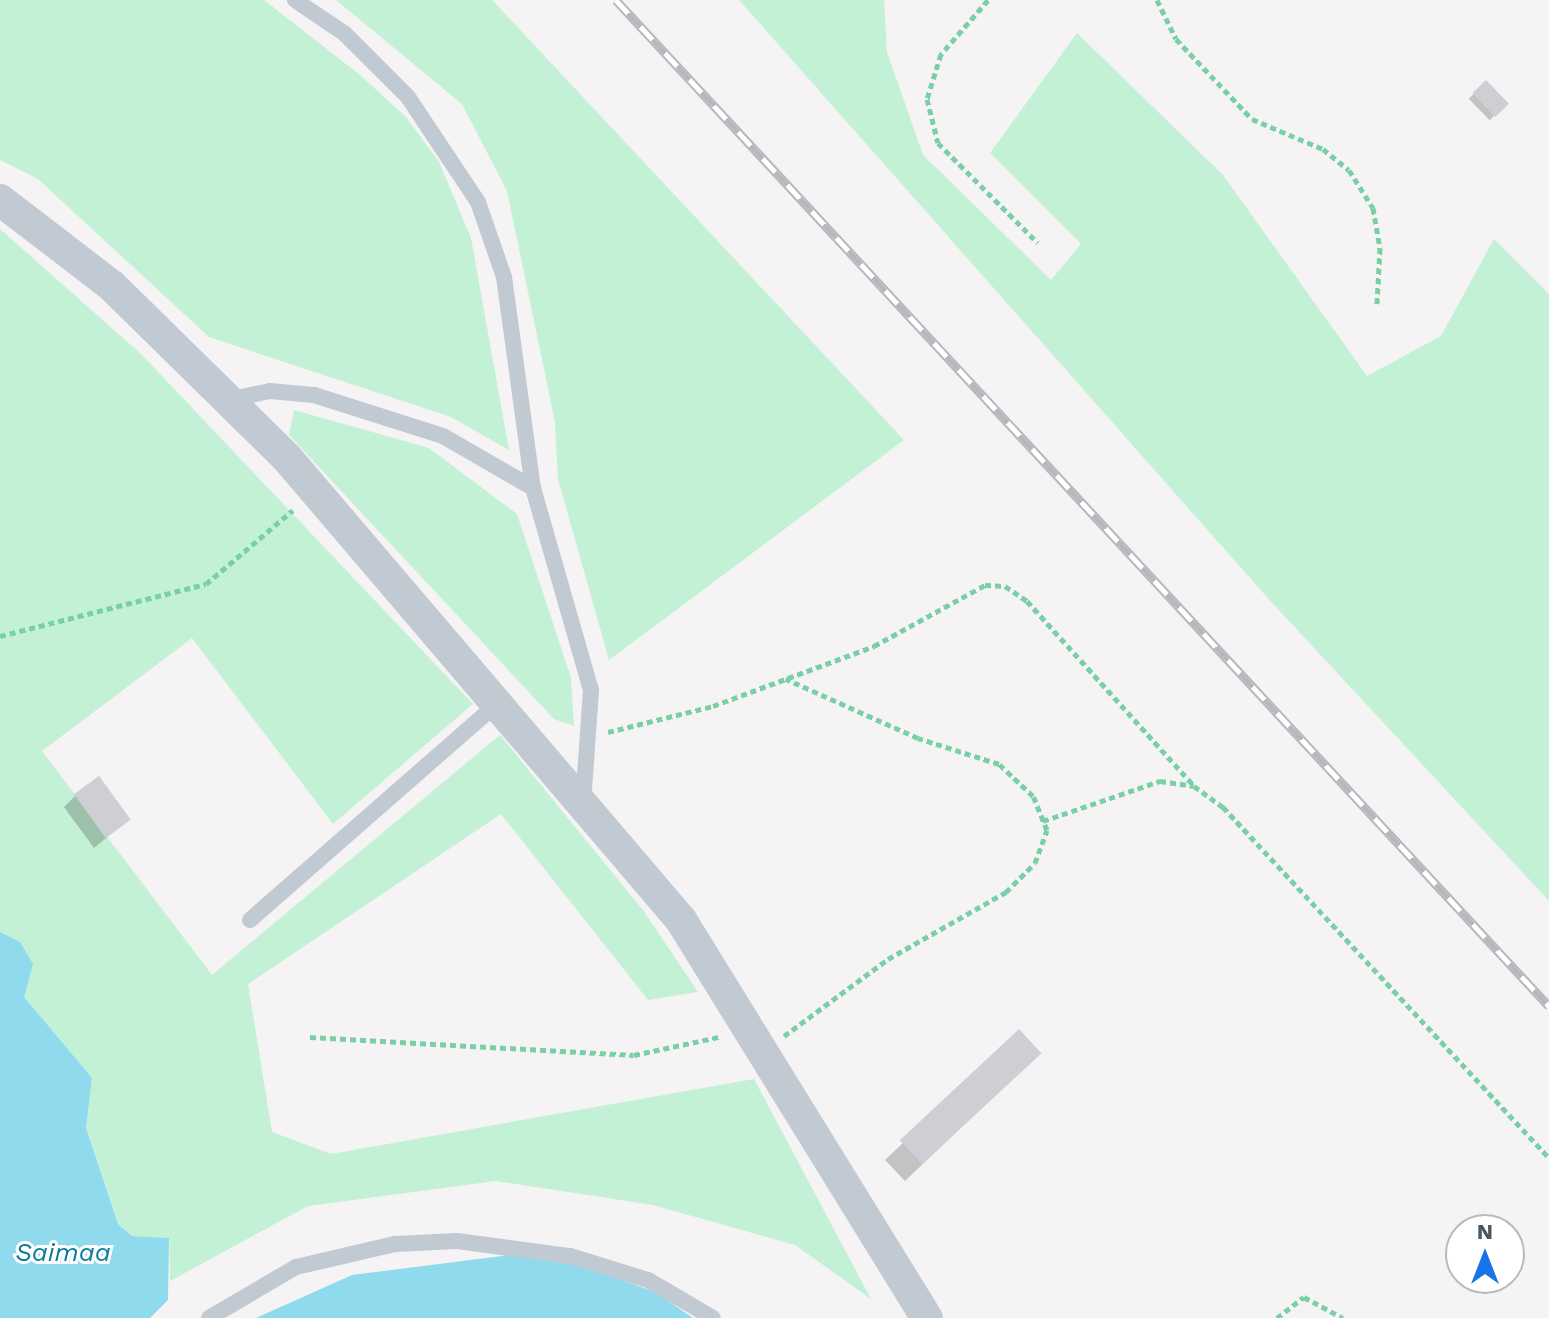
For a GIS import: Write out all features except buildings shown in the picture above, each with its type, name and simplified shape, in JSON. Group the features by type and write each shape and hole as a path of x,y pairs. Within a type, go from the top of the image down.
{"street":[{"path":"0,200 112,286 315,491 681,920 927,1318"}],"lane":[{"path":"295,0 345,34 408,97 478,202 504,277 533,488 583,649 591,736 583,804"},
{"path":"228,400 270,391 314,395 443,436 533,488"},
{"path":"250,920 497,704"},
{"path":"209,1318 296,1267 395,1244 457,1241 570,1256 648,1280 713,1318"}],"path":[{"path":"988,0 941,54 927,99 938,143 1038,243"},
{"path":"1157,0 1176,39 1252,119 1323,149 1349,170 1373,208 1380,248 1377,304"},
{"path":"0,636 206,584 315,491"},
{"path":"591,736 786,679 874,646 985,585 1005,586 1027,601 1194,786 1223,807 1549,1158"},
{"path":"310,1037 634,1055 754,1041 1006,892 1035,863 1047,830 1033,796 999,764 918,738 786,679"},
{"path":"1043,821 1160,781 1194,786"},
{"path":"1277,1318 1304,1297 1343,1318"}],"green space":[{"path":"0,0 264,0 360,75 406,117 439,162 471,238 509,450 451,417 209,337 38,179 0,160"},
{"path":"336,0 492,0 904,440 609,660 558,479 555,422 507,191 462,104"},
{"path":"739,0 884,0 887,52 923,155 1051,280 1081,244 990,153 1077,33 1223,175 1367,376 1441,336 1494,239 1549,294 1549,901 1265,595"},
{"path":"0,229 141,354 473,704 333,824 192,638 42,751 212,975 500,735 643,910 698,992 648,1000 501,814 248,984 272,1132 331,1154 754,1079 871,1299 795,1245 653,1205 496,1181 308,1206 170,1281 169,1238 132,1236 118,1224 86,1128 92,1078 23,997 20,942 0,932"},
{"path":"294,410 429,448 517,514 571,678 574,726 554,719 289,435"}],"water":[{"name":"Saimaa","path":"0,932 20,942 33,964 24,997 92,1078 86,1128 118,1224 132,1236 169,1238 168,1300 150,1318 0,1318"},
{"path":"510,1255 580,1265 655,1292 693,1318 256,1318 352,1275"}],"railway":[{"path":"616,0 1549,1006"}]}
